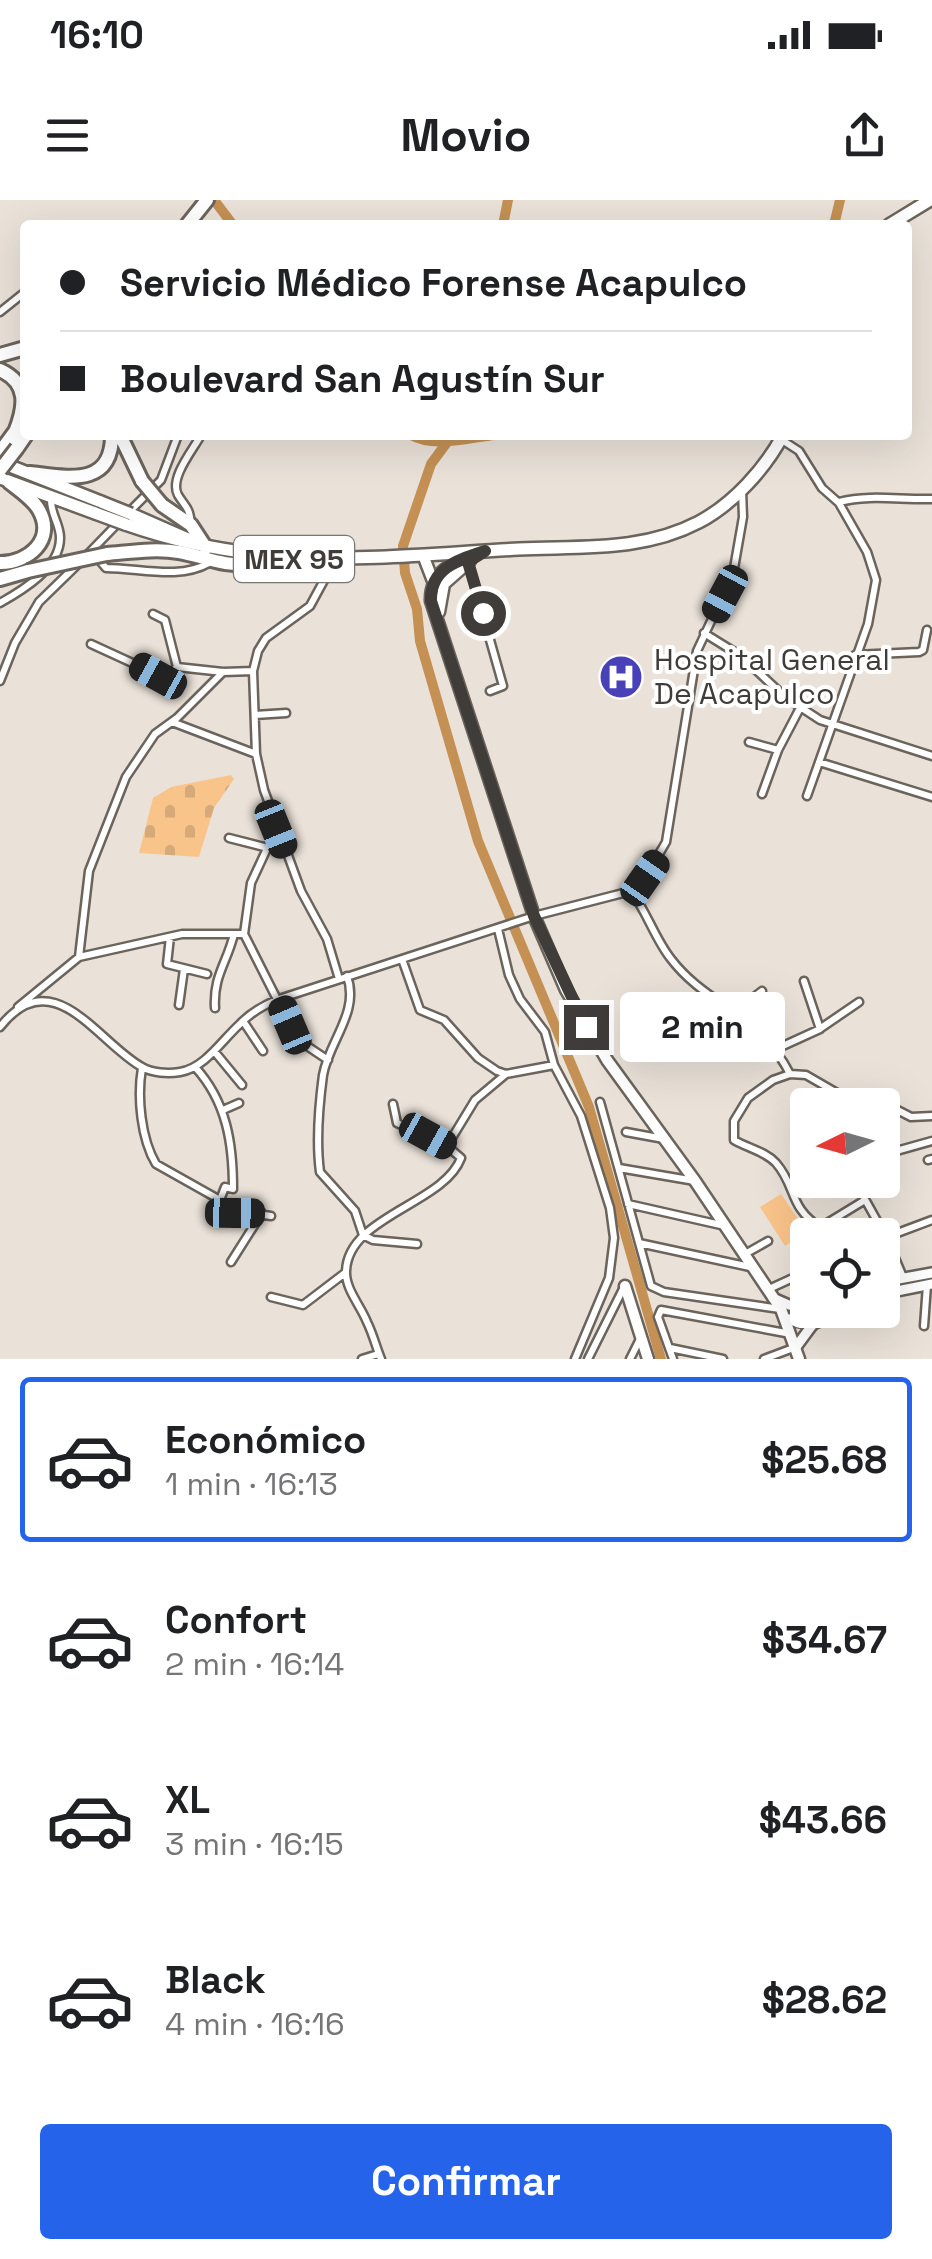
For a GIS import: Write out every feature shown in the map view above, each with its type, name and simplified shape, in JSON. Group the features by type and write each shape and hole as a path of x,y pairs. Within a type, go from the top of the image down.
{"highway":[{"path":"180,220 197,200"},
{"path":"191,220 207,200"},
{"path":"0,370 20,387"},
{"path":"30,473 89,476 108,459 111,440"},
{"path":"122,440 142,482 162,505 191,525 207,551"},
{"path":"0,563 31,556 43,532 38,508 3,477 13,442"},
{"path":"0,579 107,554 147,550 207,551 246,565 256,556"}],"main road":[{"path":"897,220 930,200"},
{"name":"MEX 95","path":"256,556 388,558 595,548 648,541 699,522 742,488 780,440"},
{"name":"MEX 95","path":"0,462 98,508"},
{"name":"MEX 95","path":"3,477 51,497 98,508 207,551"},
{"path":"441,632 439,602 444,584 485,551"},
{"path":"432,581 446,567 485,551"},
{"path":"418,556 432,581 431,601 529,918 586,1027 696,1181 783,1314 800,1359"},
{"path":"625,1286 648,1359"},
{"path":"783,1314 790,1316"}],"street":[{"path":"0,312 20,296"},
{"path":"0,681 15,642 39,602 161,480 176,440"},
{"path":"191,525 189,507 176,492 176,481 198,440"},
{"path":"786,440 799,451 822,488 839,503 866,552 876,580 874,606 808,796"},
{"path":"13,1010 36,1004 62,1006 96,1026 142,1068 175,1073 195,1067 261,1006 529,918 631,891 645,878 666,842 694,667 704,632 733,574 743,517 742,488"},
{"path":"839,503 870,496 932,499"},
{"path":"0,603 27,588 55,558 60,541 58,525 51,514 51,497"},
{"path":"92,550 106,568 144,568 174,574 200,568 207,551"},
{"path":"334,560 310,606 266,638 258,651 253,671 256,754 276,829 350,996 324,1072 320,1172 355,1211 364,1234 373,1240 417,1244"},
{"path":"468,562 503,686 490,690"},
{"path":"153,614 165,620 177,667"},
{"path":"855,655 919,652 923,650 926,630"},
{"path":"704,632 750,663 800,708 830,726 932,756"},
{"path":"91,644 165,678 177,667 253,671"},
{"path":"79,957 89,871 126,777 154,734 172,722 223,672"},
{"path":"762,794 778,750 800,708"},
{"path":"255,715 286,713"},
{"path":"172,722 256,754"},
{"path":"749,742 778,750"},
{"path":"819,762 932,796"},
{"path":"276,829 264,847 251,882 244,934 290,1025 304,1044 328,1060"},
{"path":"228,838 264,847"},
{"path":"631,891 670,958 686,975 759,1030 790,1074"},
{"path":"500,928 509,975 520,999 544,1032 554,1065 581,1116 610,1208 614,1238 610,1278 575,1359"},
{"path":"0,1026 13,1010 79,957 190,933 244,934"},
{"path":"215,1008 213,990 234,934"},
{"path":"170,937 167,964 207,974"},
{"path":"402,959 420,1010 444,1020 488,1067 506,1074"},
{"path":"180,1005 184,969"},
{"path":"804,981 820,1029"},
{"path":"736,1011 762,991"},
{"path":"774,1050 820,1029 859,1002"},
{"path":"243,1020 262,1051"},
{"path":"214,1051 242,1085"},
{"path":"448,1146 476,1100 506,1074 554,1065"},
{"path":"195,1067 209,1082 223,1110 233,1159 233,1189 226,1187 220,1200"},
{"path":"142,1068 142,1110 150,1155 156,1164 220,1200 226,1212 272,1216"},
{"path":"808,1218 798,1208 779,1166 732,1136 739,1110 748,1098 773,1080 790,1074 806,1075 851,1101 878,1100 910,1117 932,1116"},
{"path":"600,1102 649,1281 655,1289 783,1314"},
{"path":"223,1110 239,1103"},
{"path":"270,1297 303,1304 346,1273 364,1234 457,1168 461,1158 448,1146 398,1123 393,1104"},
{"path":"626,1132 666,1140"},
{"path":"900,1150 932,1141"},
{"path":"619,1168 696,1181"},
{"path":"840,1218 865,1200 874,1218"},
{"path":"628,1204 726,1226"},
{"path":"230,1262 262,1213"},
{"path":"900,1233 931,1224"},
{"path":"745,1254 768,1240"},
{"path":"639,1243 754,1268"},
{"path":"900,1271 903,1277"},
{"path":"346,1273 380,1357 362,1359"},
{"path":"900,1278 932,1273"},
{"path":"790,1282 770,1294 790,1306"},
{"path":"900,1290 929,1284 924,1326"},
{"path":"588,1359 625,1286"},
{"path":"673,1359 658,1312 664,1310 794,1340"},
{"path":"764,1359 808,1328"},
{"path":"630,1359 640,1339"},
{"path":"668,1347 723,1359"}],"green space":[{"path":"231,775 234,779 214,808 199,857 139,853 153,798 171,787"},
{"path":"781,1194 797,1218 790,1218 790,1243 785,1246 760,1207"}],"waterway":[{"path":"214,200 229,220"},
{"path":"504,220 508,200"},
{"path":"835,220 840,200"},
{"path":"425,440 463,440"},
{"path":"448,441 431,464 403,546 420,641 478,841 589,1107 661,1359"}],"place":[{"name":"Hospital General De Acapulco","path":"621,677"}],"route":[{"path":"483,613 468,562 485,551 446,567 437,575 432,581 431,601 534,916 586,1027"}]}
